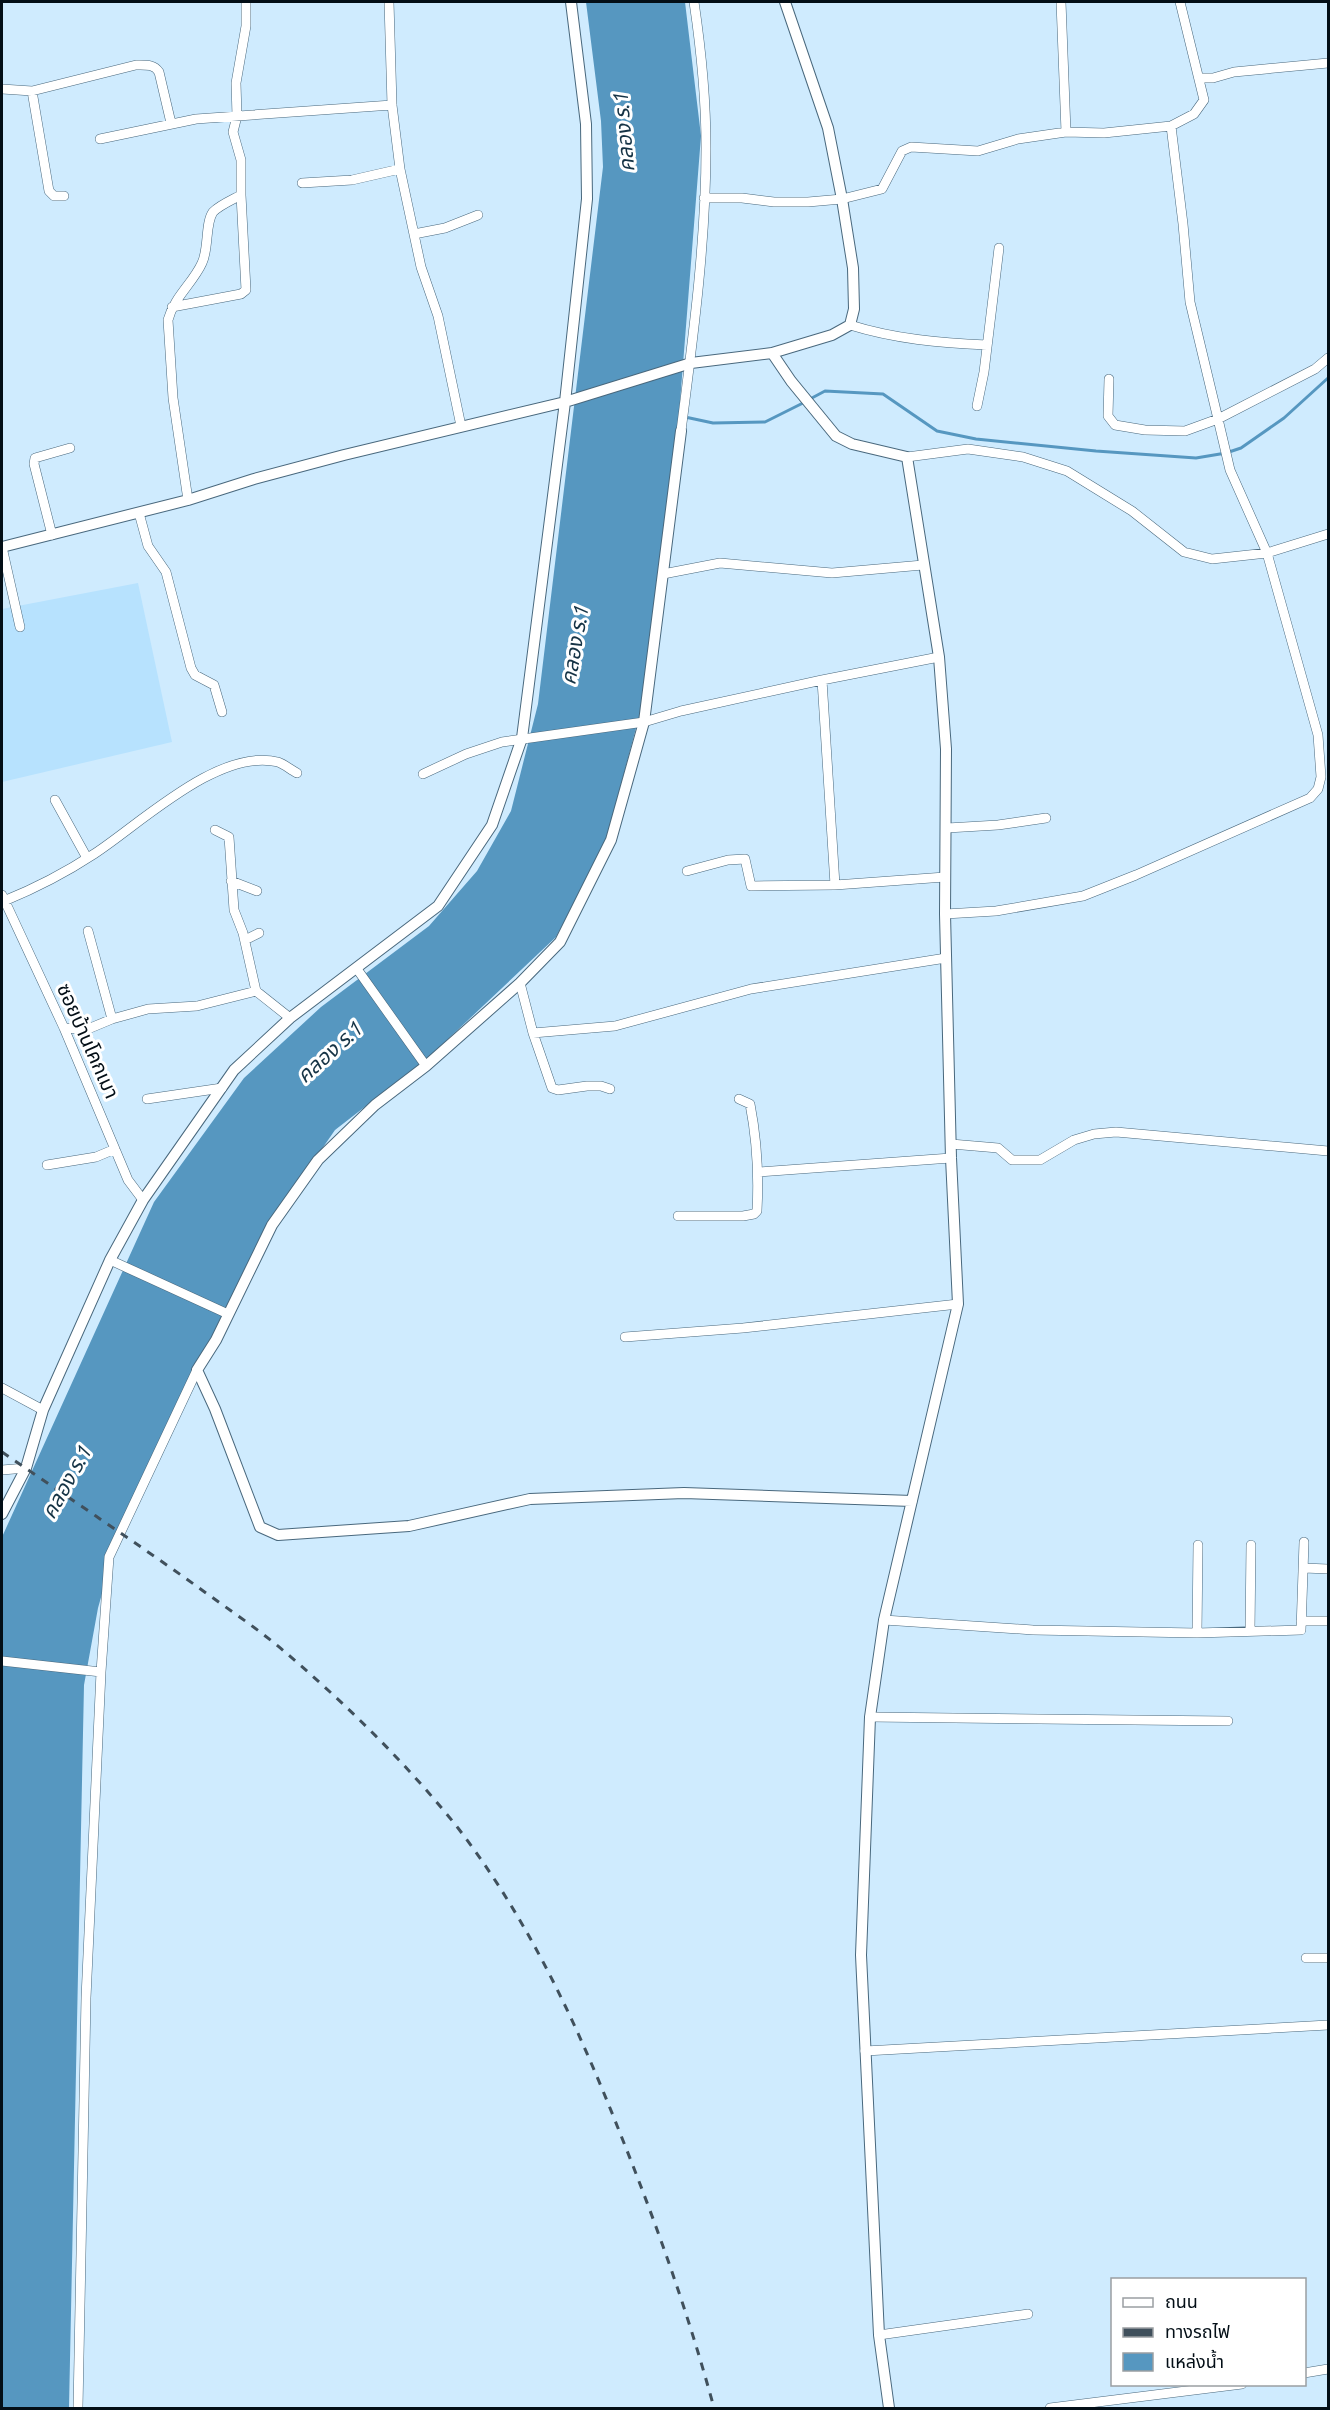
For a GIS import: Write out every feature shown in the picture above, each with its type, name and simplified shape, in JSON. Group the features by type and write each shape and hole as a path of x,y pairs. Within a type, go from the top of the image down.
{"street":[{"path":"172,307 241,294 248,285 241,195 241,160 233,132 237,116 236,82 244,42 246,2"},
{"path":"389,2 392,105 400,169 421,267 438,316 461,426"},
{"path":"2,1514 26,1468 44,1410 143,1200 234,1070 290,1018 438,906 492,825 522,738 565,402 587,199 586,124 571,2"},
{"path":"78,2409 86,1998 101,1672 109,1557 197,1370 216,1340 223,1312 273,1225 318,1160 375,1105 426,1066 520,983 560,942 611,840 644,722 691,363 706,147 699,38 694,2"},
{"path":"785,2 828,128 853,268 854,309 850,325"},
{"path":"1061,2 1066,132"},
{"path":"704,198 742,198 774,202 842,199 882,189 902,151 911,147 978,151 1018,139 1066,132 1104,133 1171,126 1194,114 1204,100 1180,2"},
{"path":"1199,78 1213,78 1234,72 1329,63"},
{"path":"2,89 32,91 136,65 150,65 159,72 171,123"},
{"path":"32,91 50,191 54,196 64,196"},
{"path":"100,139 171,123 392,105"},
{"path":"945,914 996,910 1083,896 1310,798 1317,789 1321,777 1317,735 1267,553 1230,470 1190,302 1184,224 1171,126"},
{"path":"302,183 352,180 400,169"},
{"path":"188,500 167,330 172,307 202,264 208,241 210,217 214,211 241,195"},
{"path":"414,234 445,228 478,215"},
{"path":"977,406 999,248"},
{"path":"20,627 2,547 188,500 254,479 565,402 691,363 772,353 832,335 850,325 873,332 938,343 987,345"},
{"path":"772,353 791,381 836,436 852,444 907,457 968,449 1023,457 1067,471 1132,511 1184,552 1212,559 1267,553 1329,534"},
{"path":"1109,379 1108,416 1115,425 1145,430 1185,431 1218,419 1315,369 1329,358"},
{"path":"52,535 34,464 35,458 70,448"},
{"path":"889,2409 879,2335 861,1956 870,1717 884,1620 958,1304 951,1158 945,914 946,749 939,657 907,457"},
{"path":"139,513 148,546 166,572 191,668 195,675 214,685 222,712"},
{"path":"663,573 720,563 832,573 923,565"},
{"path":"423,774 466,754 522,738 644,722 681,711 939,657"},
{"path":"822,680 835,885"},
{"path":"3,898 43,885 87,858 176,794 221,770 252,761 278,762 297,773"},
{"path":"55,800 87,858"},
{"path":"947,828 1046,819"},
{"path":"215,830 229,837 234,910 245,940 256,991 290,1018"},
{"path":"687,871 745,858 750,886 835,885 945,877"},
{"path":"231,880 257,891"},
{"name":"ซอยบ้านโคกเมา","path":"3,898 64,1028 128,1180 143,1200"},
{"path":"88,931 112,1019"},
{"path":"245,940 259,933"},
{"path":"532,1033 615,1026 751,989 946,958"},
{"path":"357,969 426,1066"},
{"path":"520,983 532,1033 552,1088 558,1090 601,1086 610,1089"},
{"path":"64,1028 88,1029 112,1019 148,1009 197,1006 256,991"},
{"path":"147,1099 222,1088"},
{"path":"678,1216 754,1214 757,1211 759,1172 756,1135 750,1104 739,1099"},
{"path":"951,1144 998,1148 1012,1160 1040,1160 1074,1140 1094,1134 1116,1132 1329,1150"},
{"path":"47,1165 96,1157 115,1149"},
{"path":"759,1172 951,1158"},
{"path":"115,1262 223,1312"},
{"path":"625,1337 743,1328 958,1304"},
{"path":"197,1370 215,1409 260,1527 278,1534 408,1526 530,1498 684,1493 912,1501"},
{"path":"2,1388 44,1410"},
{"path":"2,1470 26,1468"},
{"path":"884,1620 1033,1630 1197,1633 1301,1630 1305,1568 1304,1542"},
{"path":"1197,1633 1198,1545"},
{"path":"1250,1631 1251,1545"},
{"path":"1305,1568 1329,1569"},
{"path":"1301,1621 1329,1621"},
{"path":"2,1661 101,1672"},
{"path":"870,1717 1228,1721"},
{"path":"1306,1958 1329,1958"},
{"path":"865,2051 1329,2025"},
{"path":"879,2335 1028,2314"},
{"path":"1306,2373 1329,2369"},
{"path":"1050,2409 1234,2386"}],"shaded area":[{"path":"138,583 172,742 2,782 2,609"}],"water":[{"name":"คลอง ร.1","path":"586,2 685,2 701,136 679,415 640,713 606,841 556,937 429,1057 335,1130 263,1234 114,1551 98,1608 84,1685 69,2408 2,2408 2,1537 154,1202 244,1078 321,1007 429,926 477,871 511,811 538,704 603,167 601,121"}],"waterway":[{"path":"810,399 825,391 883,394 937,431 976,439 1196,458 1241,448 1284,418 1328,378"},
{"path":"685,417 713,423 765,422 805,402"}],"railway":[{"path":"2,1452 171,1568 274,1643 376,1736 458,1828 507,1898 548,1972 585,2049 658,2232 682,2301 714,2408"}]}
